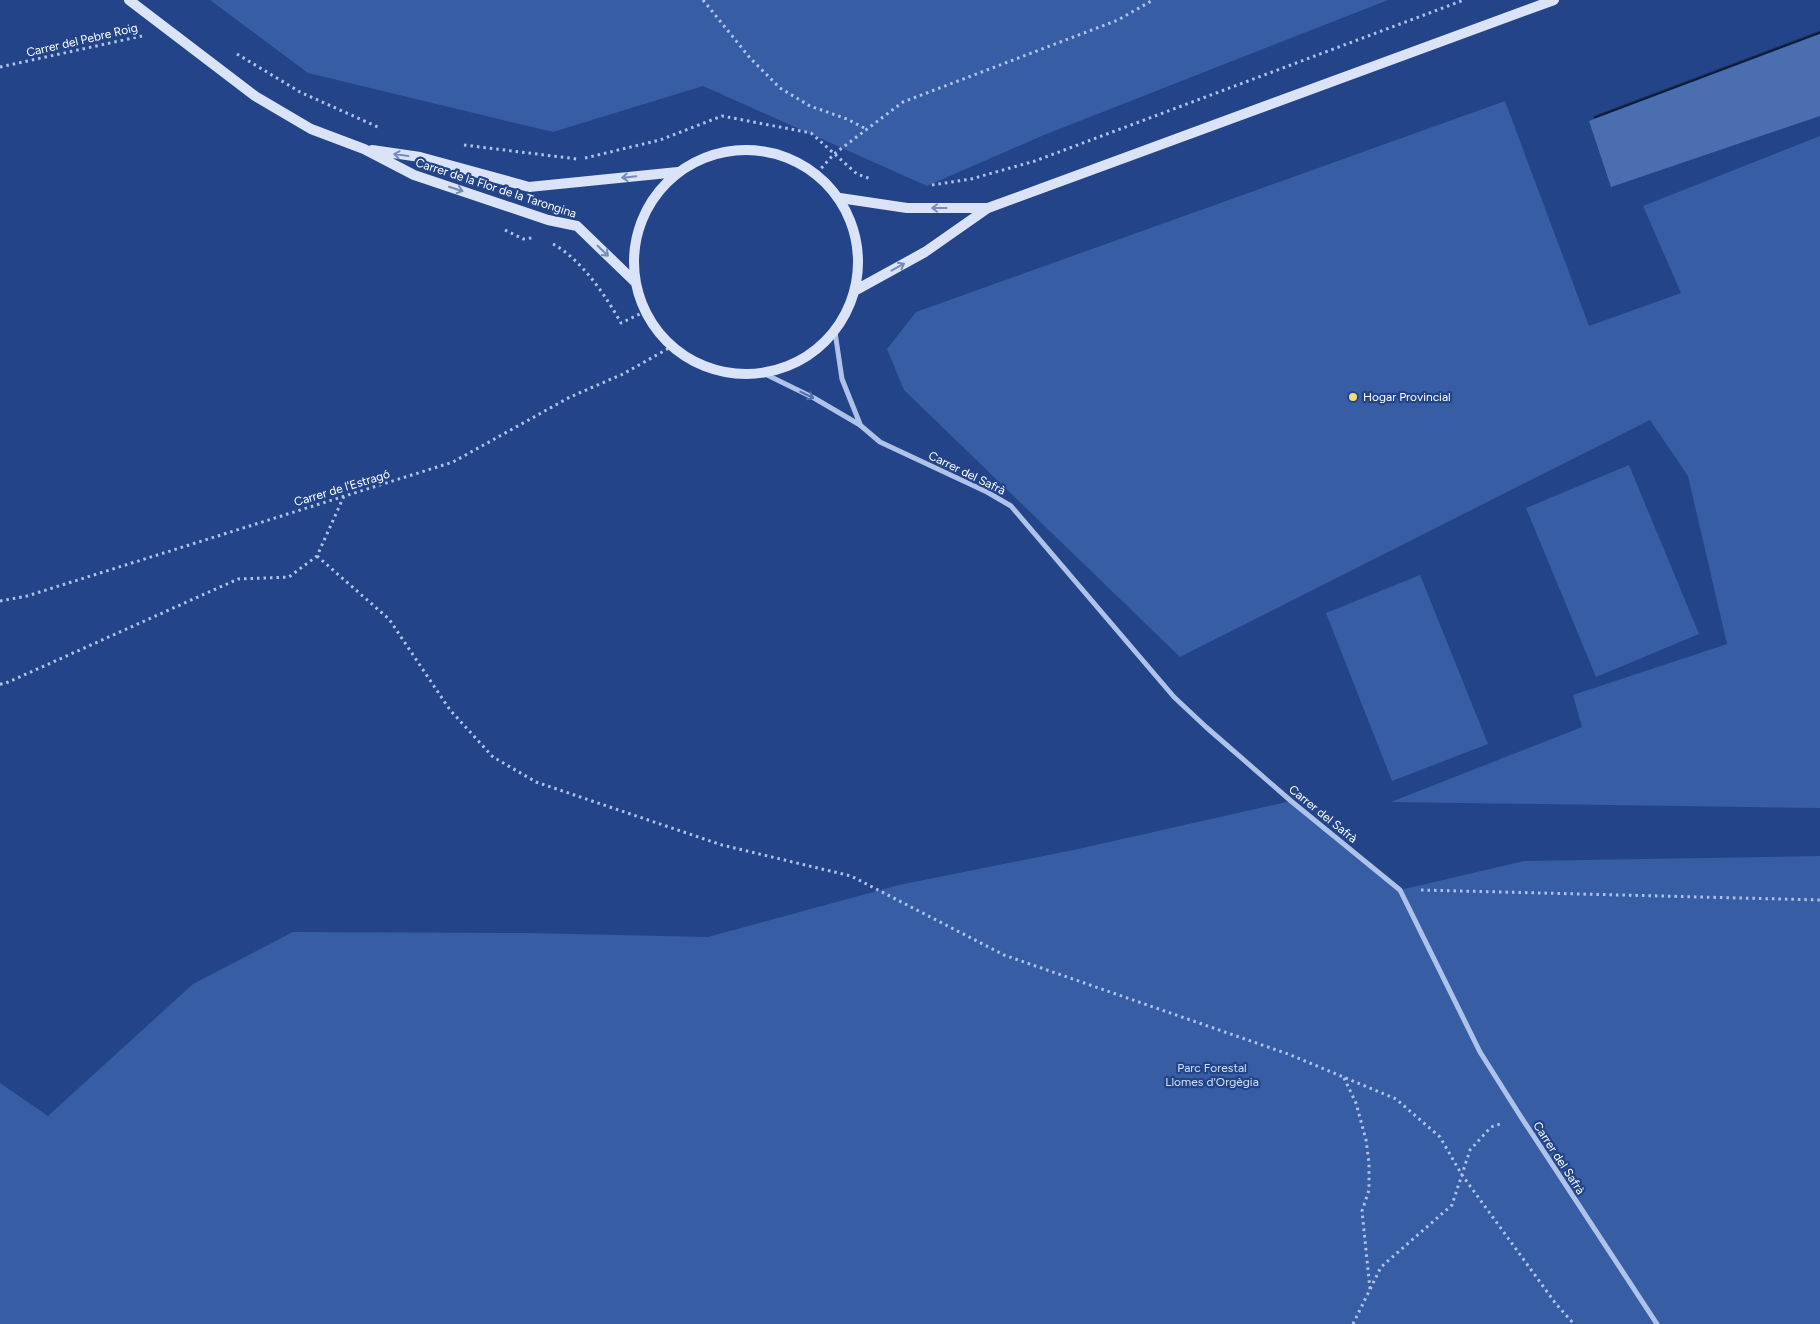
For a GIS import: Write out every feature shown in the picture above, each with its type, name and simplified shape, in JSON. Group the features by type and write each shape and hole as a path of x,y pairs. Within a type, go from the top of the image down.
{"main road":[{"name":"Carrer de la Flor de la Tarongina","path":"129,0 254,96 311,129 364,149 414,176 548,220 577,226 635,282"},
{"path":"856,290 925,252 988,208 1554,0"},
{"name":"Carrer de la Flor de la Tarongina","path":"364,149 420,157 529,186 678,172"},
{"path":"764,150 817,173 840,198 856,234 856,290 835,332 799,362 763,373 716,371 671,347 663,339 643,307 635,282 636,238 648,206 678,172 720,152 764,150"},
{"path":"840,198 907,208 988,208"}],"street":[{"name":"Carrer del Safrà","path":"835,332 842,380 860,425"},
{"name":"Carrer del Safrà","path":"763,373 814,398 860,425 880,442 987,492 1011,506 1174,697 1291,801 1400,890 1480,1052 1520,1117 1658,1324"}],"path":[{"path":"703,0 750,58 780,88 810,106 847,119 866,129"},
{"path":"817,173 834,154 903,102 1118,20 1153,0"},
{"path":"927,186 971,179 1035,161 1464,0"},
{"name":"Carrer del Pebre Roig","path":"0,67 131,39 166,29"},
{"path":"236,52 300,92 384,130"},
{"path":"459,144 580,160 660,140 722,116 811,133 857,174 873,180"},
{"path":"568,183 580,160"},
{"path":"548,220 541,238 559,248 583,269 610,302 621,323 646,312"},
{"name":"Carrer de l'Estragó","path":"0,601 27,596 453,462 570,396 623,374 671,347"},
{"path":"0,684 4,684 238,579 289,577 317,556 344,496"},
{"path":"317,556 389,620 450,710 493,756 536,782 722,845 851,876 1004,955 1288,1054 1396,1099 1440,1137 1462,1175 1556,1304 1574,1324"},
{"path":"1400,890 1820,900"},
{"path":"1344,1077 1356,1103 1366,1140 1369,1163 1368,1190 1362,1211 1370,1289"},
{"path":"1353,1324 1381,1267 1452,1205 1470,1150 1490,1127 1520,1117"}],"green space":[{"path":"210,0 1388,0 1044,135 927,186 703,86 553,132 308,73"},
{"name":"Hogar Provincial","path":"1505,101 1589,326 1681,293 1643,206 1820,136 1820,808 1391,802 1582,727 1573,695 1727,644 1688,476 1650,420 1180,657 904,390 887,349 916,312"},
{"path":"1629,465 1699,634 1596,677 1526,508"},
{"path":"1420,575 1488,744 1392,781 1326,613"},
{"name":"Parc Forestal Llomes d'Orgègia","path":"1291,801 1400,890 1524,861 1820,856 1820,1324 0,1324 0,1083 48,1116 193,984 293,932 528,933 708,937 899,885 1078,849"}],"building":[{"path":"1820,34 1820,116 1611,187 1589,121"}],"place":[{"name":"Hogar Provincial","path":"1353,397"}]}
